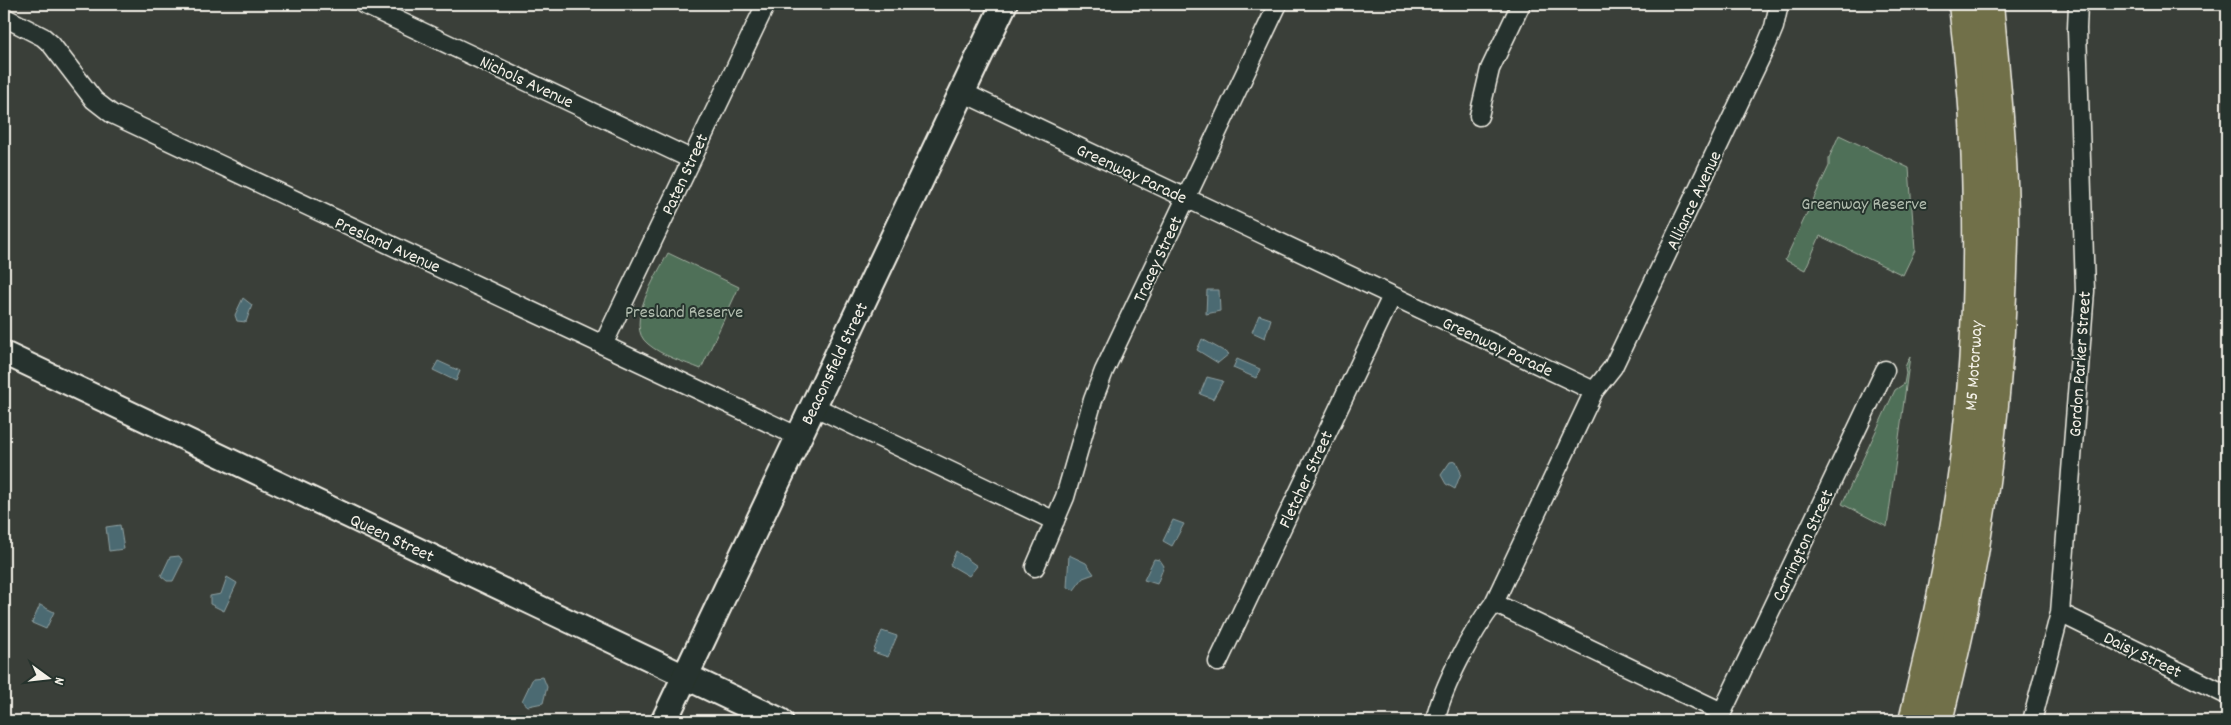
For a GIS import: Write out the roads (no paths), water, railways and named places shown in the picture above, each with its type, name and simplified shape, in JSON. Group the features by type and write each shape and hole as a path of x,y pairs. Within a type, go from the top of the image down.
{"highway":[{"name":"M5 Motorway","path":"1913,721 1941,605 1963,469 1975,338 1977,227 1974,120 1963,4"},
{"name":"M5 Motorway","path":"1938,721 1964,607 1986,468 1998,357 2004,241 2001,131 1989,4"}],"main road":[{"name":"Beaconsfield Street","path":"664,721 1004,4"},
{"name":"Queen Street","path":"685,676 780,721"}],"street":[{"name":"Nichols Avenue","path":"363,4 691,159"},
{"name":"Paten Street","path":"603,345 766,4"},
{"name":"Tracey Street","path":"1035,567 1070,484 1101,378 1278,4"},
{"path":"1479,116 1490,69 1521,4"},
{"name":"Alliance Avenue","path":"1594,391 1614,367 1767,44 1774,27 1779,4"},
{"name":"Gordon Parker Street","path":"2032,721 2060,613 2085,291 2077,30 2078,4"},
{"name":"Presland Avenue","path":"4,17 43,37 94,100 112,114 798,437"},
{"name":"Greenway Parade","path":"962,92 1594,391"},
{"name":"Fletcher Street","path":"1218,662 1392,296"},
{"name":"Queen Street","path":"4,353 685,676"},
{"name":"Carrington Street","path":"1720,717 1885,370"},
{"path":"1436,721 1439,706 1476,626 1494,603 1594,391"},
{"path":"813,406 1055,521"},
{"path":"1494,603 1720,717"},
{"name":"Daisy Street","path":"2060,613 2227,694"}],"water":[{"path":"1207,290 1219,290 1220,311 1206,314"},
{"path":"243,298 252,305 246,322 237,321 235,315"},
{"path":"1259,315 1271,319 1265,338 1252,332"},
{"path":"1202,339 1229,354 1218,363 1197,350"},
{"path":"1237,359 1260,369 1256,378 1233,368"},
{"path":"438,361 460,371 456,381 433,370"},
{"path":"1207,377 1223,381 1213,399 1200,394"},
{"path":"1456,461 1461,473 1455,489 1446,484 1441,475 1450,462"},
{"path":"1173,520 1184,524 1172,546 1163,541"},
{"path":"120,525 124,549 109,551 106,527"},
{"path":"956,551 977,566 969,576 950,565"},
{"path":"1069,555 1086,563 1094,574 1083,578 1074,590 1067,587"},
{"path":"179,556 183,561 173,581 167,581 161,576 170,557"},
{"path":"1154,559 1160,560 1164,566 1157,584 1144,580"},
{"path":"227,577 237,583 224,611 210,604 210,596 221,594"},
{"path":"40,605 54,612 46,629 32,623"},
{"path":"882,631 897,636 888,657 873,652"},
{"path":"543,677 547,687 543,703 528,706 522,701 533,678"}],"park label":[{"name":"Greenway Reserve","path":"1864,203"},
{"name":"Presland Reserve","path":"684,311"}]}
